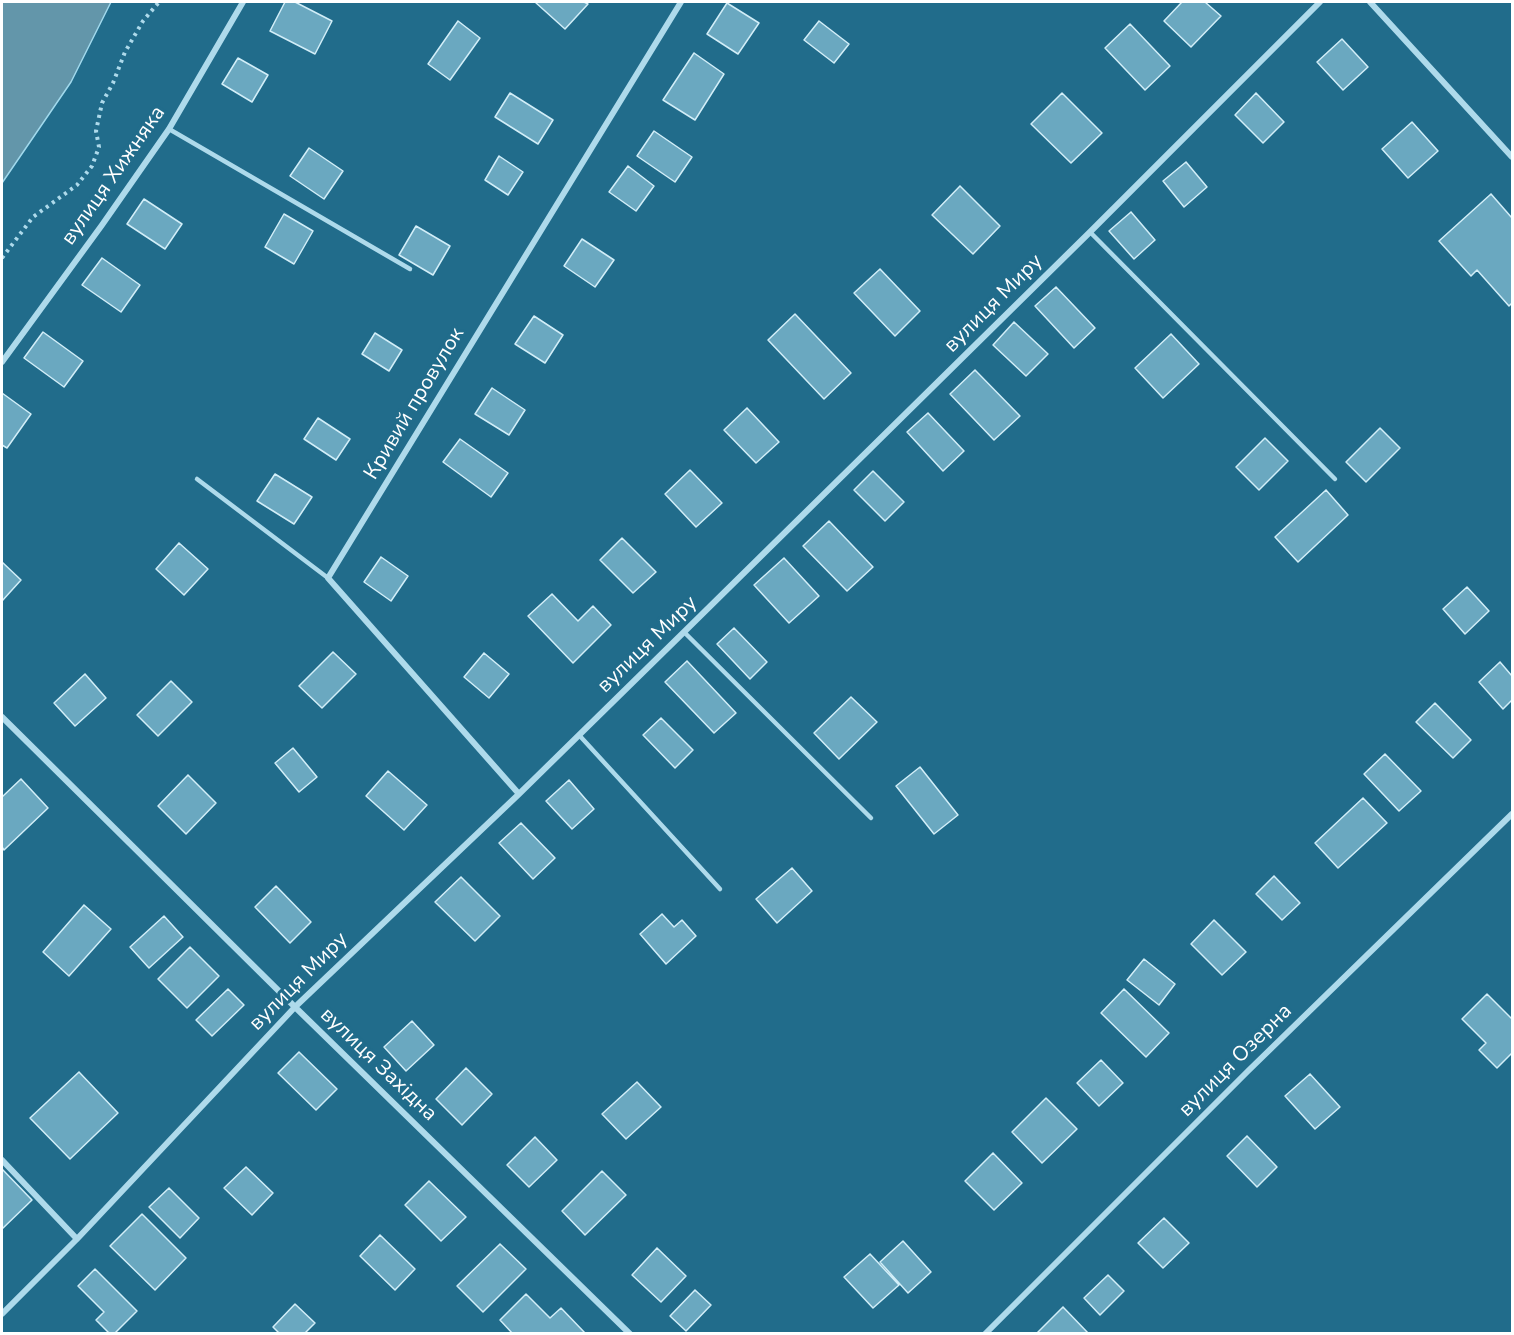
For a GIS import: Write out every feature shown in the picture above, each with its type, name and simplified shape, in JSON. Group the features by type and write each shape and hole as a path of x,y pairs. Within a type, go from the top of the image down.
{"street":[{"name":"вулиця Хижняка","path":"2,362 169,129 243,2"},
{"name":"Кривий провулок","path":"328,578 681,2"},
{"name":"вулиця Миру","path":"2,1314 77,1239 295,1007 519,794 1090,232 1320,2"},
{"path":"1370,2 1512,157"},
{"path":"328,578 519,794"},
{"name":"вулиця Західна","path":"2,717 630,1334"},
{"name":"вулиця Озерна","path":"985,1334 1248,1071 1512,814"},
{"path":"2,1160 77,1239"}],"lane":[{"path":"169,129 410,269"},
{"path":"1090,232 1335,479"},
{"path":"197,479 328,578"},
{"path":"684,632 871,818"},
{"path":"579,735 720,889"}],"path":[{"path":"2,258 33,217 77,185 92,166 99,147 96,131 102,103 142,21 159,2"}],"water":[{"path":"2,2 111,2 71,82 2,183"}],"building":[{"path":"285,2 295,2 332,21 315,54 270,31"},
{"path":"535,2 584,2 588,4 565,29"},
{"path":"1182,2 1205,2 1221,16 1191,47 1164,21"},
{"path":"727,3 759,23 738,54 707,34"},
{"path":"458,21 480,38 450,80 428,64"},
{"path":"819,21 849,44 834,63 804,40"},
{"path":"1130,24 1170,66 1145,90 1105,48"},
{"path":"1342,39 1368,67 1343,90 1317,62"},
{"path":"694,53 724,74 695,120 663,100"},
{"path":"238,58 268,75 252,102 222,84"},
{"path":"510,93 553,120 538,144 495,117"},
{"path":"1062,93 1102,133 1071,163 1031,124"},
{"path":"1256,93 1284,122 1263,143 1235,115"},
{"path":"1412,122 1438,151 1408,178 1382,149"},
{"path":"654,131 692,157 675,182 637,156"},
{"path":"309,148 343,171 324,199 290,176"},
{"path":"499,156 523,172 508,195 485,180"},
{"path":"1186,162 1207,187 1184,207 1163,181"},
{"path":"628,166 654,186 636,211 609,192"},
{"path":"960,186 1000,226 973,254 932,215"},
{"path":"1491,194 1512,218 1512,303 1509,306 1477,270 1471,276 1439,241"},
{"path":"144,199 182,224 165,249 127,224"},
{"path":"1131,212 1155,240 1134,259 1109,231"},
{"path":"284,214 313,231 294,264 265,247"},
{"path":"416,226 450,246 433,275 399,255"},
{"path":"582,239 614,260 595,287 564,266"},
{"path":"102,258 140,285 121,312 82,285"},
{"path":"880,269 920,311 895,336 854,293"},
{"path":"1056,287 1095,328 1074,348 1035,306"},
{"path":"795,314 851,373 824,399 768,340"},
{"path":"534,316 563,335 545,363 515,344"},
{"path":"1014,322 1048,354 1026,376 993,345"},
{"path":"43,332 83,361 64,387 24,358"},
{"path":"375,333 402,350 389,371 362,354"},
{"path":"1171,334 1199,364 1163,398 1135,368"},
{"path":"975,370 1020,416 994,440 950,394"},
{"path":"492,388 525,410 509,435 475,414"},
{"path":"2,393 31,414 7,448 2,445"},
{"path":"747,408 779,442 756,463 724,430"},
{"path":"928,413 964,451 943,471 907,432"},
{"path":"318,418 350,439 336,460 304,439"},
{"path":"1380,428 1400,448 1366,482 1346,462"},
{"path":"1265,438 1288,461 1259,490 1236,467"},
{"path":"460,439 508,473 491,497 443,462"},
{"path":"690,470 722,503 696,527 665,494"},
{"path":"873,471 904,502 885,521 854,490"},
{"path":"275,474 312,497 294,524 257,501"},
{"path":"1326,490 1348,515 1298,562 1275,537"},
{"path":"829,521 873,567 847,591 803,546"},
{"path":"622,538 656,572 633,593 600,560"},
{"path":"179,543 208,569 184,595 156,569"},
{"path":"381,557 408,576 391,601 364,582"},
{"path":"784,558 819,596 789,623 754,585"},
{"path":"2,562 21,580 2,601"},
{"path":"1467,587 1489,611 1465,634 1443,609"},
{"path":"552,594 578,621 593,606 611,625 573,663 528,616"},
{"path":"734,628 767,662 750,679 717,644"},
{"path":"333,652 356,674 322,708 299,686"},
{"path":"484,653 509,674 489,698 464,677"},
{"path":"687,661 736,713 714,733 665,682"},
{"path":"1500,662 1512,676 1512,700 1503,709 1479,682"},
{"path":"85,674 106,698 75,726 54,703"},
{"path":"171,681 192,702 158,736 137,715"},
{"path":"851,697 877,722 839,759 814,733"},
{"path":"1435,703 1471,740 1453,758 1416,722"},
{"path":"661,718 693,750 675,768 643,735"},
{"path":"293,748 317,777 299,792 275,763"},
{"path":"1385,754 1421,791 1399,811 1364,774"},
{"path":"920,767 958,815 934,834 896,786"},
{"path":"388,771 427,805 404,830 366,796"},
{"path":"188,775 216,803 186,834 158,806"},
{"path":"21,779 48,808 4,850 2,847 2,797"},
{"path":"569,780 594,809 572,829 546,801"},
{"path":"1363,798 1387,823 1338,868 1315,843"},
{"path":"521,823 555,858 533,879 499,843"},
{"path":"792,868 812,891 777,923 756,899"},
{"path":"1274,876 1300,903 1282,920 1256,894"},
{"path":"461,877 500,916 475,941 435,902"},
{"path":"276,886 311,922 290,943 255,907"},
{"path":"84,905 111,929 69,976 43,952"},
{"path":"662,914 674,927 682,920 696,936 666,964 640,934"},
{"path":"164,916 183,937 149,968 130,947"},
{"path":"1214,920 1246,952 1222,975 1191,944"},
{"path":"190,947 219,976 187,1008 158,979"},
{"path":"1144,959 1175,984 1159,1005 1127,980"},
{"path":"228,989 244,1005 212,1036 196,1020"},
{"path":"1124,989 1169,1033 1146,1057 1101,1013"},
{"path":"1487,994 1512,1019 1512,1053 1497,1068 1479,1050 1486,1043 1462,1019"},
{"path":"412,1021 434,1045 406,1071 384,1047"},
{"path":"299,1052 337,1089 316,1110 278,1073"},
{"path":"1101,1060 1123,1083 1099,1106 1077,1083"},
{"path":"466,1068 492,1094 462,1125 436,1099"},
{"path":"79,1072 118,1113 70,1159 30,1118"},
{"path":"1310,1074 1340,1107 1315,1129 1285,1096"},
{"path":"637,1082 661,1107 626,1139 602,1114"},
{"path":"1046,1098 1077,1129 1042,1163 1012,1132"},
{"path":"1247,1136 1277,1167 1257,1187 1227,1156"},
{"path":"535,1137 557,1160 529,1187 507,1165"},
{"path":"993,1153 1022,1183 994,1210 965,1181"},
{"path":"246,1167 273,1193 252,1215 224,1188"},
{"path":"2,1169 32,1200 2,1229"},
{"path":"602,1171 626,1195 585,1235 562,1211"},
{"path":"429,1181 466,1217 441,1241 405,1205"},
{"path":"169,1188 199,1218 180,1238 149,1207"},
{"path":"142,1214 186,1258 155,1290 110,1246"},
{"path":"1164,1218 1189,1243 1163,1268 1138,1243"},
{"path":"380,1235 415,1269 395,1290 360,1256"},
{"path":"903,1241 931,1272 908,1293 880,1262"},
{"path":"500,1244 526,1269 483,1312 457,1286"},
{"path":"657,1248 686,1276 661,1302 632,1275"},
{"path":"870,1254 899,1285 873,1308 844,1277"},
{"path":"95,1269 137,1311 114,1334 110,1334 96,1320 104,1312 78,1286"},
{"path":"1108,1275 1124,1291 1100,1315 1084,1298"},
{"path":"695,1290 711,1305 686,1331 670,1316"},
{"path":"526,1294 550,1318 561,1308 586,1334 513,1334 500,1320"},
{"path":"295,1304 315,1323 304,1334 280,1334 273,1327"},
{"path":"1063,1307 1089,1334 1036,1334"}]}
